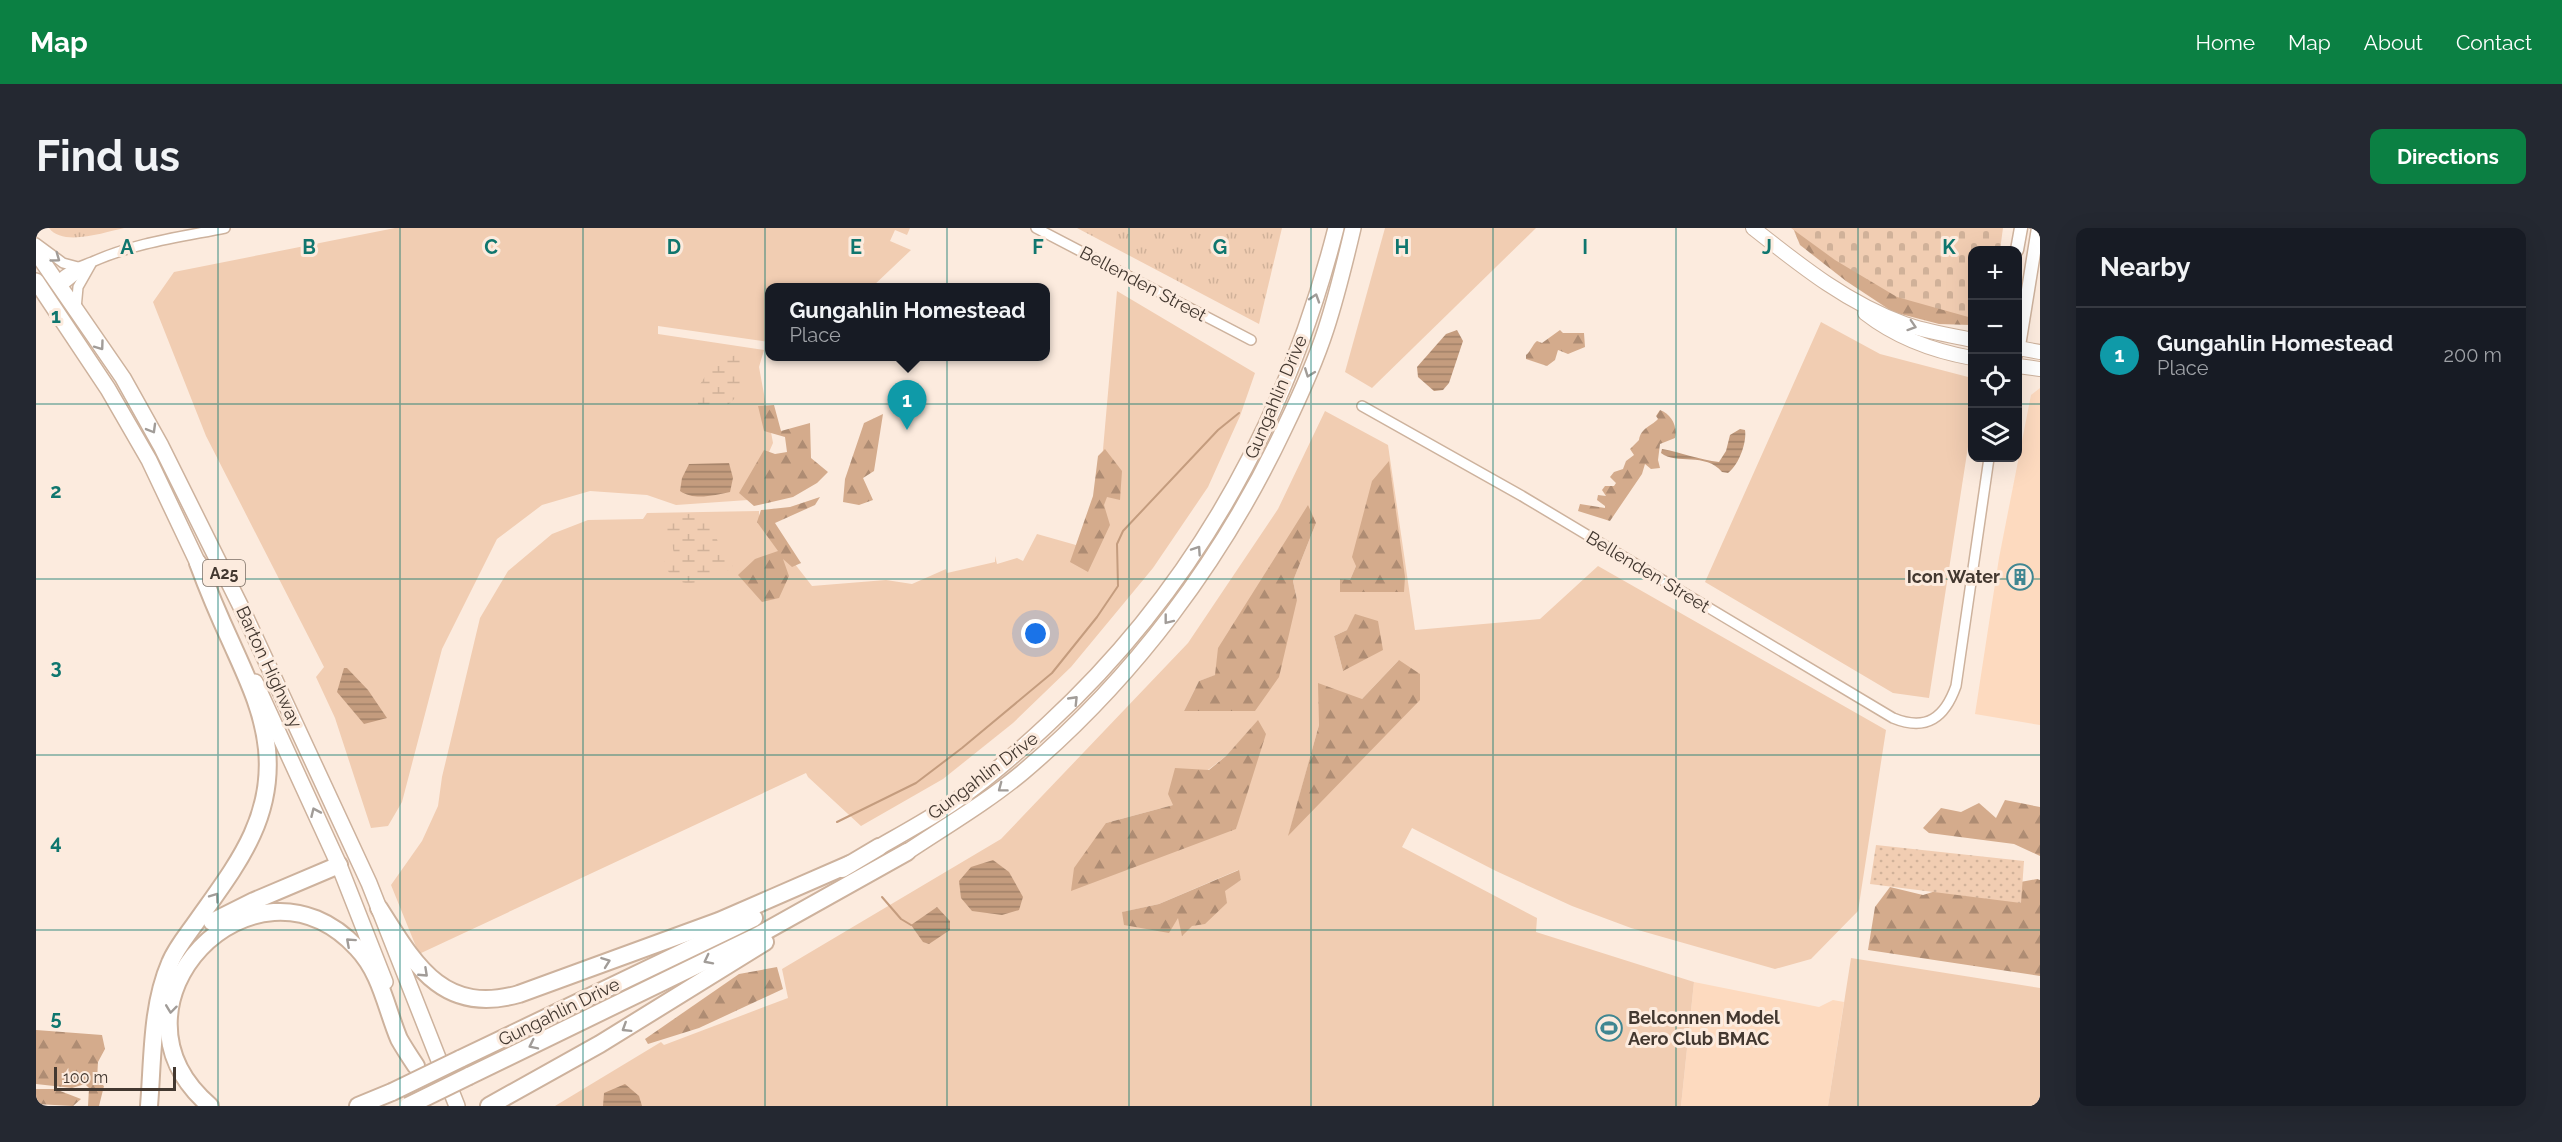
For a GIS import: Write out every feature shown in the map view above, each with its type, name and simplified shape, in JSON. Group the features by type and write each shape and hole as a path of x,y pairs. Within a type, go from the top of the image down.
{"highway":[{"path":"149,1106 156,1015 163,982 177,950 237,865 249,844 260,815 267,773 265,733 258,704 198,563"},
{"name":"Gungahlin Drive","path":"365,1106 750,920 879,847"},
{"name":"Gungahlin Drive","path":"408,1106 757,936 907,852"},
{"path":"489,1106 513,1094 838,899 907,852"},
{"path":"379,908 411,958 429,978 461,994 497,999 529,991 719,921 850,864"},
{"path":"163,982 189,942 212,922 254,901 339,866"},
{"path":"210,1106 190,1086 177,1061 170,1033 171,1000 182,971 201,945 225,927 257,916 288,914 309,918 332,928 356,947 375,974 400,1040 416,1066"},
{"path":"357,1106 392,1092"},
{"path":"498,1106 513,1094"}],"main road":[{"name":"Gungahlin Drive","path":"879,847 943,810 1031,740 1070,704 1122,649 1173,585 1222,511 1265,431 1297,353 1336,228"},
{"name":"Gungahlin Drive","path":"907,852 979,806 1047,750 1142,654 1199,580 1258,484 1304,386 1336,299 1353,228"},
{"path":"1753,228 1812,275 1850,299 1904,324 1968,339"},
{"path":"36,252 57,284 56,297 71,318"},
{"path":"36,279 57,284"},
{"name":"Barton Highway","path":"36,279 123,378 161,446 246,617 366,878 457,1106"},
{"path":"1850,299 1874,320 1902,337 1939,351 1968,357"},
{"name":"Barton Highway","path":"71,318 149,460 283,741 339,866 381,970 430,1106"},
{"path":"1936,333 1968,330"},
{"path":"2022,350 2040,352"},
{"path":"2022,367 2040,369"},
{"path":"339,866 357,868 366,878"},
{"path":"443,1071 450,1106"}],"street":[{"path":"57,284 62,277 78,267 124,248 225,228"},
{"name":"Bellenden Street","path":"1036,228 1251,340"},
{"path":"2018,246 2021,228"},
{"path":"2022,325 2038,228"},
{"path":"36,243 68,266 78,267"},
{"path":"57,284 66,283 92,262"},
{"path":"71,318 77,292 92,262"},
{"name":"Bellenden Street","path":"1362,406 1522,496 1893,718 1911,723 1930,722 1938,717 1949,704 1956,686 1989,462"}],"shaded area":[{"path":"1457,330 1463,341 1449,383 1443,390 1434,391 1418,377 1417,367 1446,334"},
{"path":"2040,388 2040,725 1975,714 1999,558 2018,462 2022,462 2022,441 2031,395"},
{"path":"1740,429 1745,430 1743,447 1736,465 1728,473 1722,472 1708,462 1675,458 1661,453 1662,449 1719,462 1726,451 1730,435"},
{"path":"729,463 733,478 730,492 698,497 680,491 682,478 689,464"},
{"path":"344,668 347,668 368,690 387,718 364,724 337,692"},
{"path":"993,860 1009,872 1023,897 1019,910 1002,915 972,911 961,898 959,881 971,867"},
{"path":"937,907 950,921 950,930 929,944 923,942 911,925"},
{"path":"1694,982 1819,1007 1833,1000 1844,1002 1828,1106 1681,1106"},
{"path":"625,1084 639,1096 642,1106 603,1106 604,1093"}],"green space":[{"path":"49,228 124,228 85,237 64,237 55,234"},
{"path":"395,228 910,228 907,235 895,230 890,241 911,250 876,283 765,283 765,341 658,326 658,334 764,350 759,367 773,443 748,500 676,505 647,495 590,491 542,505 497,539 442,649 402,802 388,826 371,828 335,718 316,677 324,667 206,436 153,302 174,272"},
{"path":"1077,228 1282,228 1259,324"},
{"path":"1385,228 1536,228 1372,388 1345,372"},
{"path":"1791,228 2003,228 2001,246 1968,246 1968,317 1897,297 1835,260"},
{"path":"1793,228 1968,250 1968,325 1939,324 1893,312 1846,281 1800,245"},
{"path":"1117,291 1255,373 1240,416 1208,487 1153,568 1071,667 1013,723 943,779 861,826 806,773 419,954 391,885 422,841 438,806 442,777 480,618 508,571 552,534 588,520 643,519 647,513 759,511 759,518 812,586 886,580 912,584 946,569 947,573 995,562 995,556 997,564 1017,558 1023,561 1037,534 1083,547 1098,506"},
{"path":"1821,322 1880,354 1968,377 1968,447 1929,698 1893,693 1705,582"},
{"path":"1560,330 1563,333 1584,333 1585,347 1568,354 1558,350 1555,360 1547,366 1526,359 1526,355 1537,341 1542,343"},
{"path":"740,354 741,377 736,396 723,407 699,407 695,393 708,373 718,363"},
{"path":"774,405 781,431 810,423 811,458 828,472 817,483 793,497 754,506 739,493 764,450 775,454 787,452 785,437 764,431 758,406"},
{"path":"1660,410 1673,421 1676,434 1675,438 1660,444 1658,460 1660,468 1651,469 1645,464 1642,474 1610,521 1578,511 1580,504 1605,508 1597,500 1598,495 1606,496 1602,490 1605,486 1614,486 1616,483 1610,477 1614,472 1623,469 1626,461 1634,455 1630,449 1639,440 1644,430 1658,419 1656,416"},
{"path":"1325,411 1388,445 1415,630 1540,619 1598,566 1886,730 1858,911 1811,959 1775,969 1631,928 1572,906 1496,871 1412,828 1402,847 1537,918 1536,932 1694,982 1681,1106 555,1106 661,1042 664,1045 788,998 782,969 1001,839 1188,643 1278,509","holes":["1316,523 1293,581 1297,600 1184,711 1199,681 1216,675","1356,566 1404,592 1340,580 1350,580","1347,630 1343,671 1334,636","1399,660 1289,834 1319,725 1362,699","1258,721 1236,829 1106,823 1173,805 1208,770 1226,756","1238,870 1241,880 1178,917 1123,912 1159,904"]},
{"path":"883,414 874,471 863,478 873,500 859,505 843,502 845,479 864,423"},
{"path":"1105,449 1122,471 1120,500 1107,497 1104,505 1110,525 1088,572 1070,562 1093,496 1098,456"},
{"path":"1389,461 1405,577 1404,592 1340,592 1340,579 1350,580 1356,566 1352,557 1372,481"},
{"path":"820,497 815,505 775,523 801,563 792,567 783,559 789,576 779,598 762,602 738,575 755,559 778,551 757,522 761,510 790,507"},
{"path":"1308,505 1316,523 1293,581 1297,600 1279,677 1255,711 1184,711 1199,681 1215,675 1218,648"},
{"path":"709,513 720,549 733,565 731,569 703,581 685,583 677,580 670,574 664,563 667,557 674,554 672,543 663,538 666,534 665,515"},
{"path":"1355,614 1378,621 1383,650 1343,671 1334,636 1347,630"},
{"path":"1399,660 1420,674 1420,700 1288,836 1319,725 1318,683 1362,699"},
{"path":"1258,720 1266,734 1236,829 1071,891 1074,868 1106,823 1173,805 1168,794 1175,768 1209,770 1226,756"},
{"path":"2005,800 2040,807 2040,856 2014,844 1929,833 1923,828 1941,808 1961,812 1979,803 1996,818"},
{"path":"1876,845 2024,861 2021,903 1870,884"},
{"path":"1239,870 1241,880 1225,891 1227,903 1205,924 1192,926 1182,936 1178,918 1169,933 1124,925 1122,912 1159,904"},
{"path":"2040,880 2040,976 1868,950 1875,907 1890,887 1923,895 1952,886 1993,887"},
{"path":"1851,958 2040,988 2040,1106 1828,1106"},
{"path":"777,967 783,989 699,1028 648,1044 645,1039 739,974"},
{"path":"36,1030 102,1035 105,1049 98,1062 97,1080 104,1086 99,1106 88,1106 89,1088 85,1084 72,1088 36,1084"},
{"path":"36,1089 55,1089 81,1099 73,1106 36,1104"}],"waterway":[{"path":"837,822 916,783 1052,673 1097,617 1118,586 1117,544 1123,531 1218,430 1239,413"},
{"path":"882,897 901,919 911,925"}],"place":[{"name":"Gungahlin Homestead","path":"907,430"},
{"name":"Icon Water","path":"2020,577"},
{"name":"Belconnen Model Aero Club BMAC","path":"1609,1028"}]}
